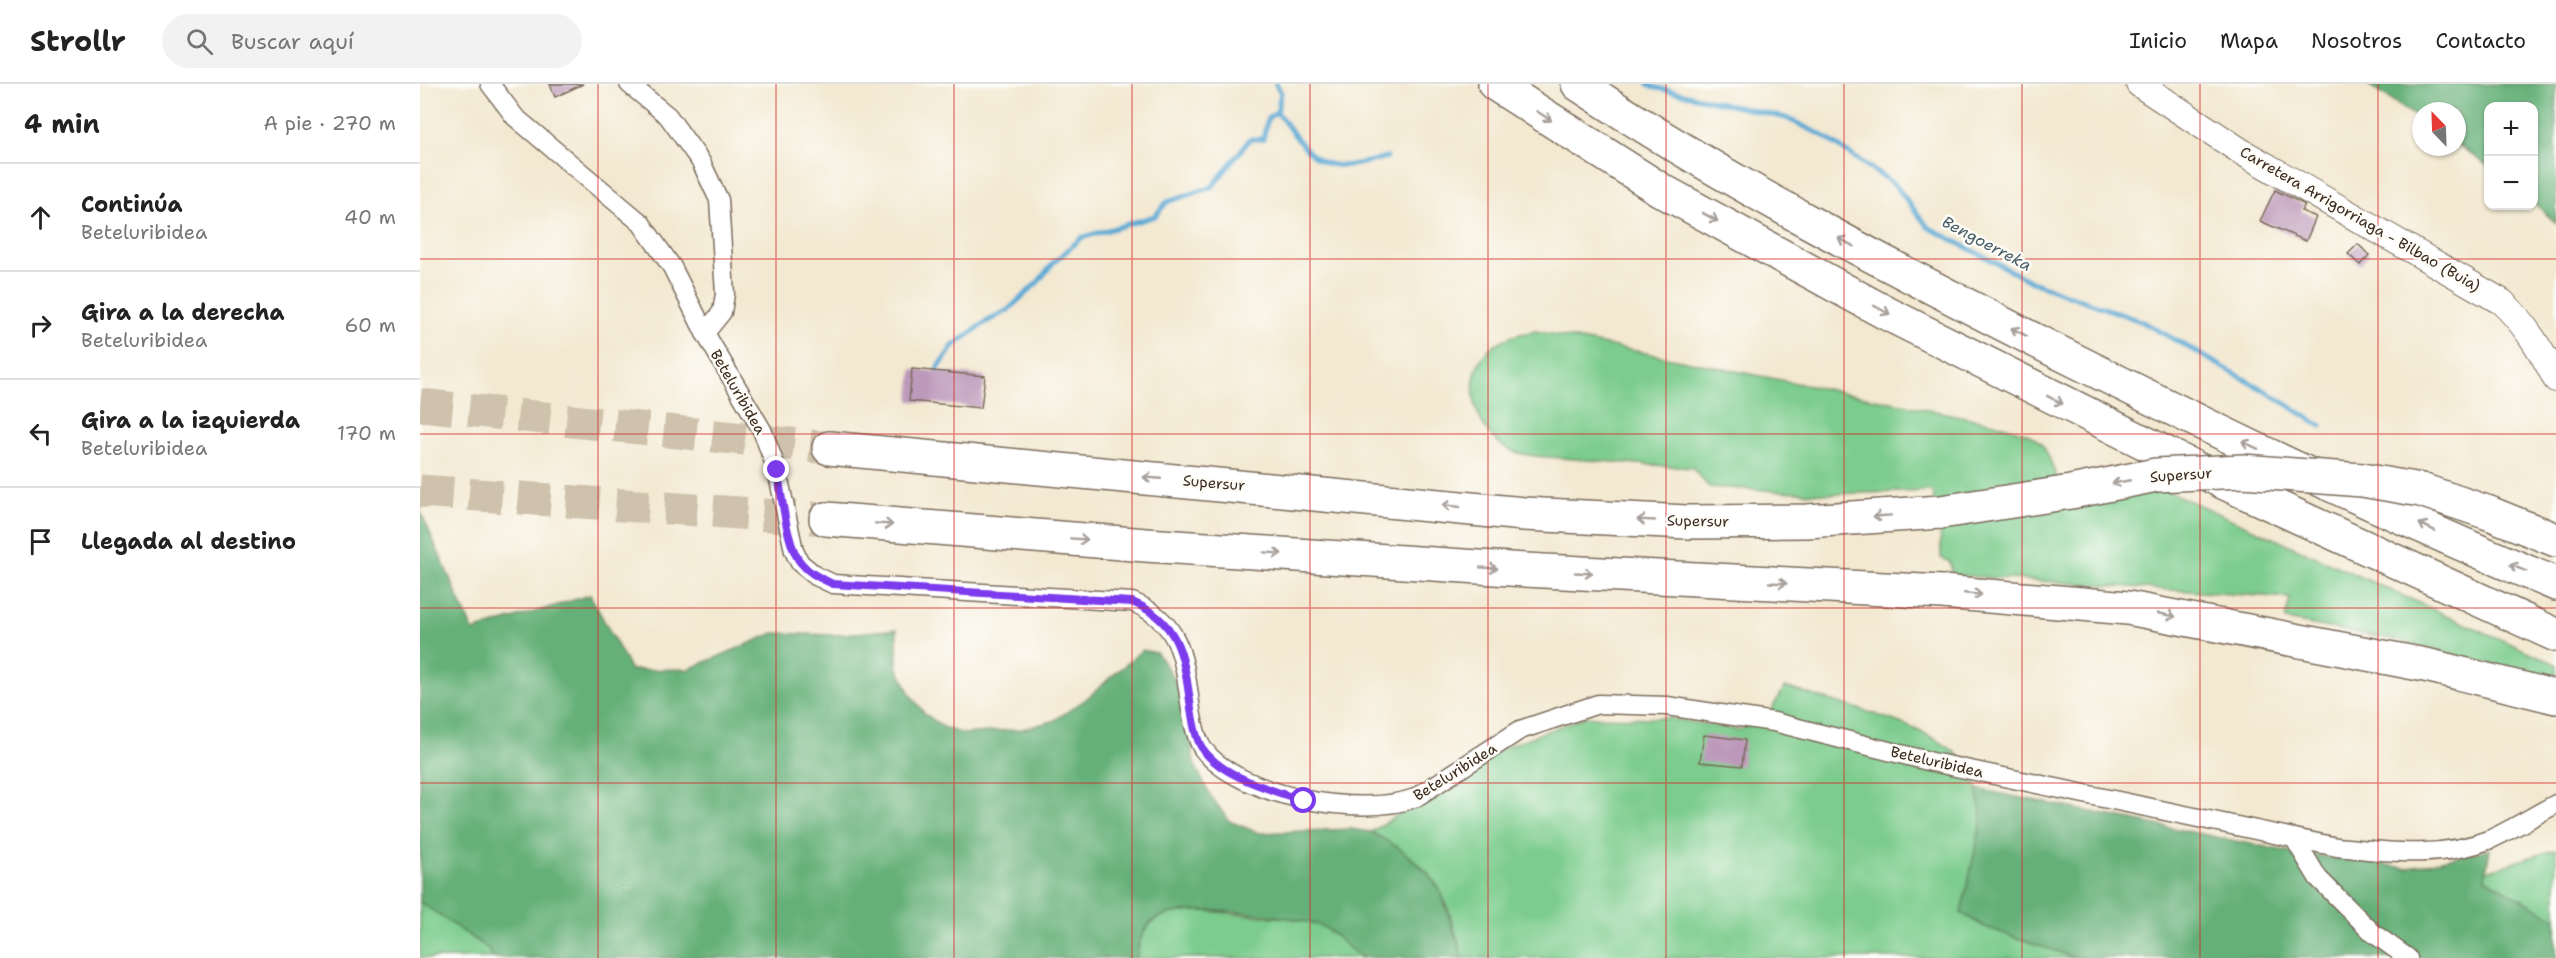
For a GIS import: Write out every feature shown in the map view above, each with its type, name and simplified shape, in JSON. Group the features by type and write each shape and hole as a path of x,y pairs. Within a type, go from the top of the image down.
{"highway":[{"path":"1495,84 1661,190 1886,313 2227,484 2556,634"},
{"path":"1578,84 1773,202 2012,328 2173,409 2480,552 2556,584"},
{"name":"Supersur","path":"829,448 1524,514 1698,522 1807,521 1941,512 2071,492 2156,475 2243,471 2305,474 2372,481 2421,490 2489,513 2556,540"},
{"path":"826,519 1157,545 1525,570 1942,592 2128,608 2430,666 2556,697"}],"street":[{"name":"Beteluribidea","path":"490,84 514,117 641,223 672,267 705,333 762,430 777,470 794,551 800,563 816,576 833,584 1132,602 1151,609 1168,626 1182,653 1194,725 1202,748 1218,764 1251,783 1304,801 1396,805 1415,798 1520,730 1598,704 1667,706 1774,722 1932,762 2337,847 2398,853 2457,850 2492,838 2556,804"},
{"path":"629,84 668,116 701,162 719,200 725,294 722,312 705,333"},
{"name":"Carretera Arrigorriaga - Bilbao (Buia)","path":"2139,84 2241,152 2502,302 2524,324 2552,364"},
{"path":"2294,838 2318,878 2373,933 2408,958"}],"green space":[{"path":"2367,84 2556,84 2556,223 2538,207 2538,102 2484,102 2484,163 2466,150 2466,102 2412,102 2412,114"},
{"path":"1536,331 1995,423 2030,435 2042,445 2047,453 2057,479 2161,488 2556,664 2556,681 2402,641 2285,620 2290,598 1952,575 1950,562 1941,558 1940,524 1932,491 1830,494 1709,487 1692,468 1534,456 1514,452 1499,443 1481,420 1475,405 1473,390 1475,375 1480,361 1494,345 1523,333"},
{"path":"420,510 473,631 590,595 631,670 689,669 774,633 833,635 897,629 897,666 910,694 924,713 945,728 964,734 1022,729 1053,721 1086,699 1142,650 1157,653 1173,677 1187,709 1194,763 1210,795 1229,821 1259,833 1351,829 1371,832 1398,847 1427,872 1441,892 1463,958 1362,957 1330,931 1318,925 1284,917 1211,911 1169,914 1151,922 1144,931 1136,958 494,958 486,947 420,902"},
{"path":"1785,687 1882,716 1932,737 1951,749 1965,763 1972,775 1978,790 1982,812 1979,842 1961,913 1985,927 2076,958 1463,958 1448,908 1435,882 1410,857 1371,832 1505,747 1584,717 1669,718 1738,730 1766,718"},
{"path":"1977,789 2291,852 2406,868 2490,849 2485,878 2556,919 2556,958 2076,958 1985,927 1961,913 1982,819"},
{"path":"2556,849 2556,958 2465,878"},
{"path":"420,902 486,947 494,958 420,958"},
{"path":"1204,911 1288,918 1321,925 1363,958 1136,958 1144,932 1158,918"}],"building":[{"path":"550,84 583,84 555,97"},
{"path":"2275,190 2305,205 2301,211 2316,217 2306,241 2260,221"},
{"path":"2358,244 2369,255 2360,265 2348,254"},
{"path":"912,369 985,376 981,408 909,401"},
{"path":"1704,735 1745,740 1742,766 1700,762"}],"waterway":[{"path":"1276,84 1281,93 1277,112 1311,154 1333,165 1365,163 1387,157"},
{"name":"Bengoerreka","path":"1648,84 1786,118 1822,135 1895,185 1928,227 2032,282 2143,322 2269,393 2321,426"},
{"path":"937,370 953,346 986,322 1008,310 1038,282 1053,263 1081,238 1155,216 1167,202 1212,187 1250,139 1263,139 1268,118 1277,112"}],"tunnel":[{"path":"420,405 829,448"},
{"path":"420,491 826,519"}],"route":[{"path":"777,470 794,551 800,563 816,576 833,584 1132,602 1151,609 1168,626 1182,653 1194,725 1202,748 1218,764 1251,783 1304,801"}]}
